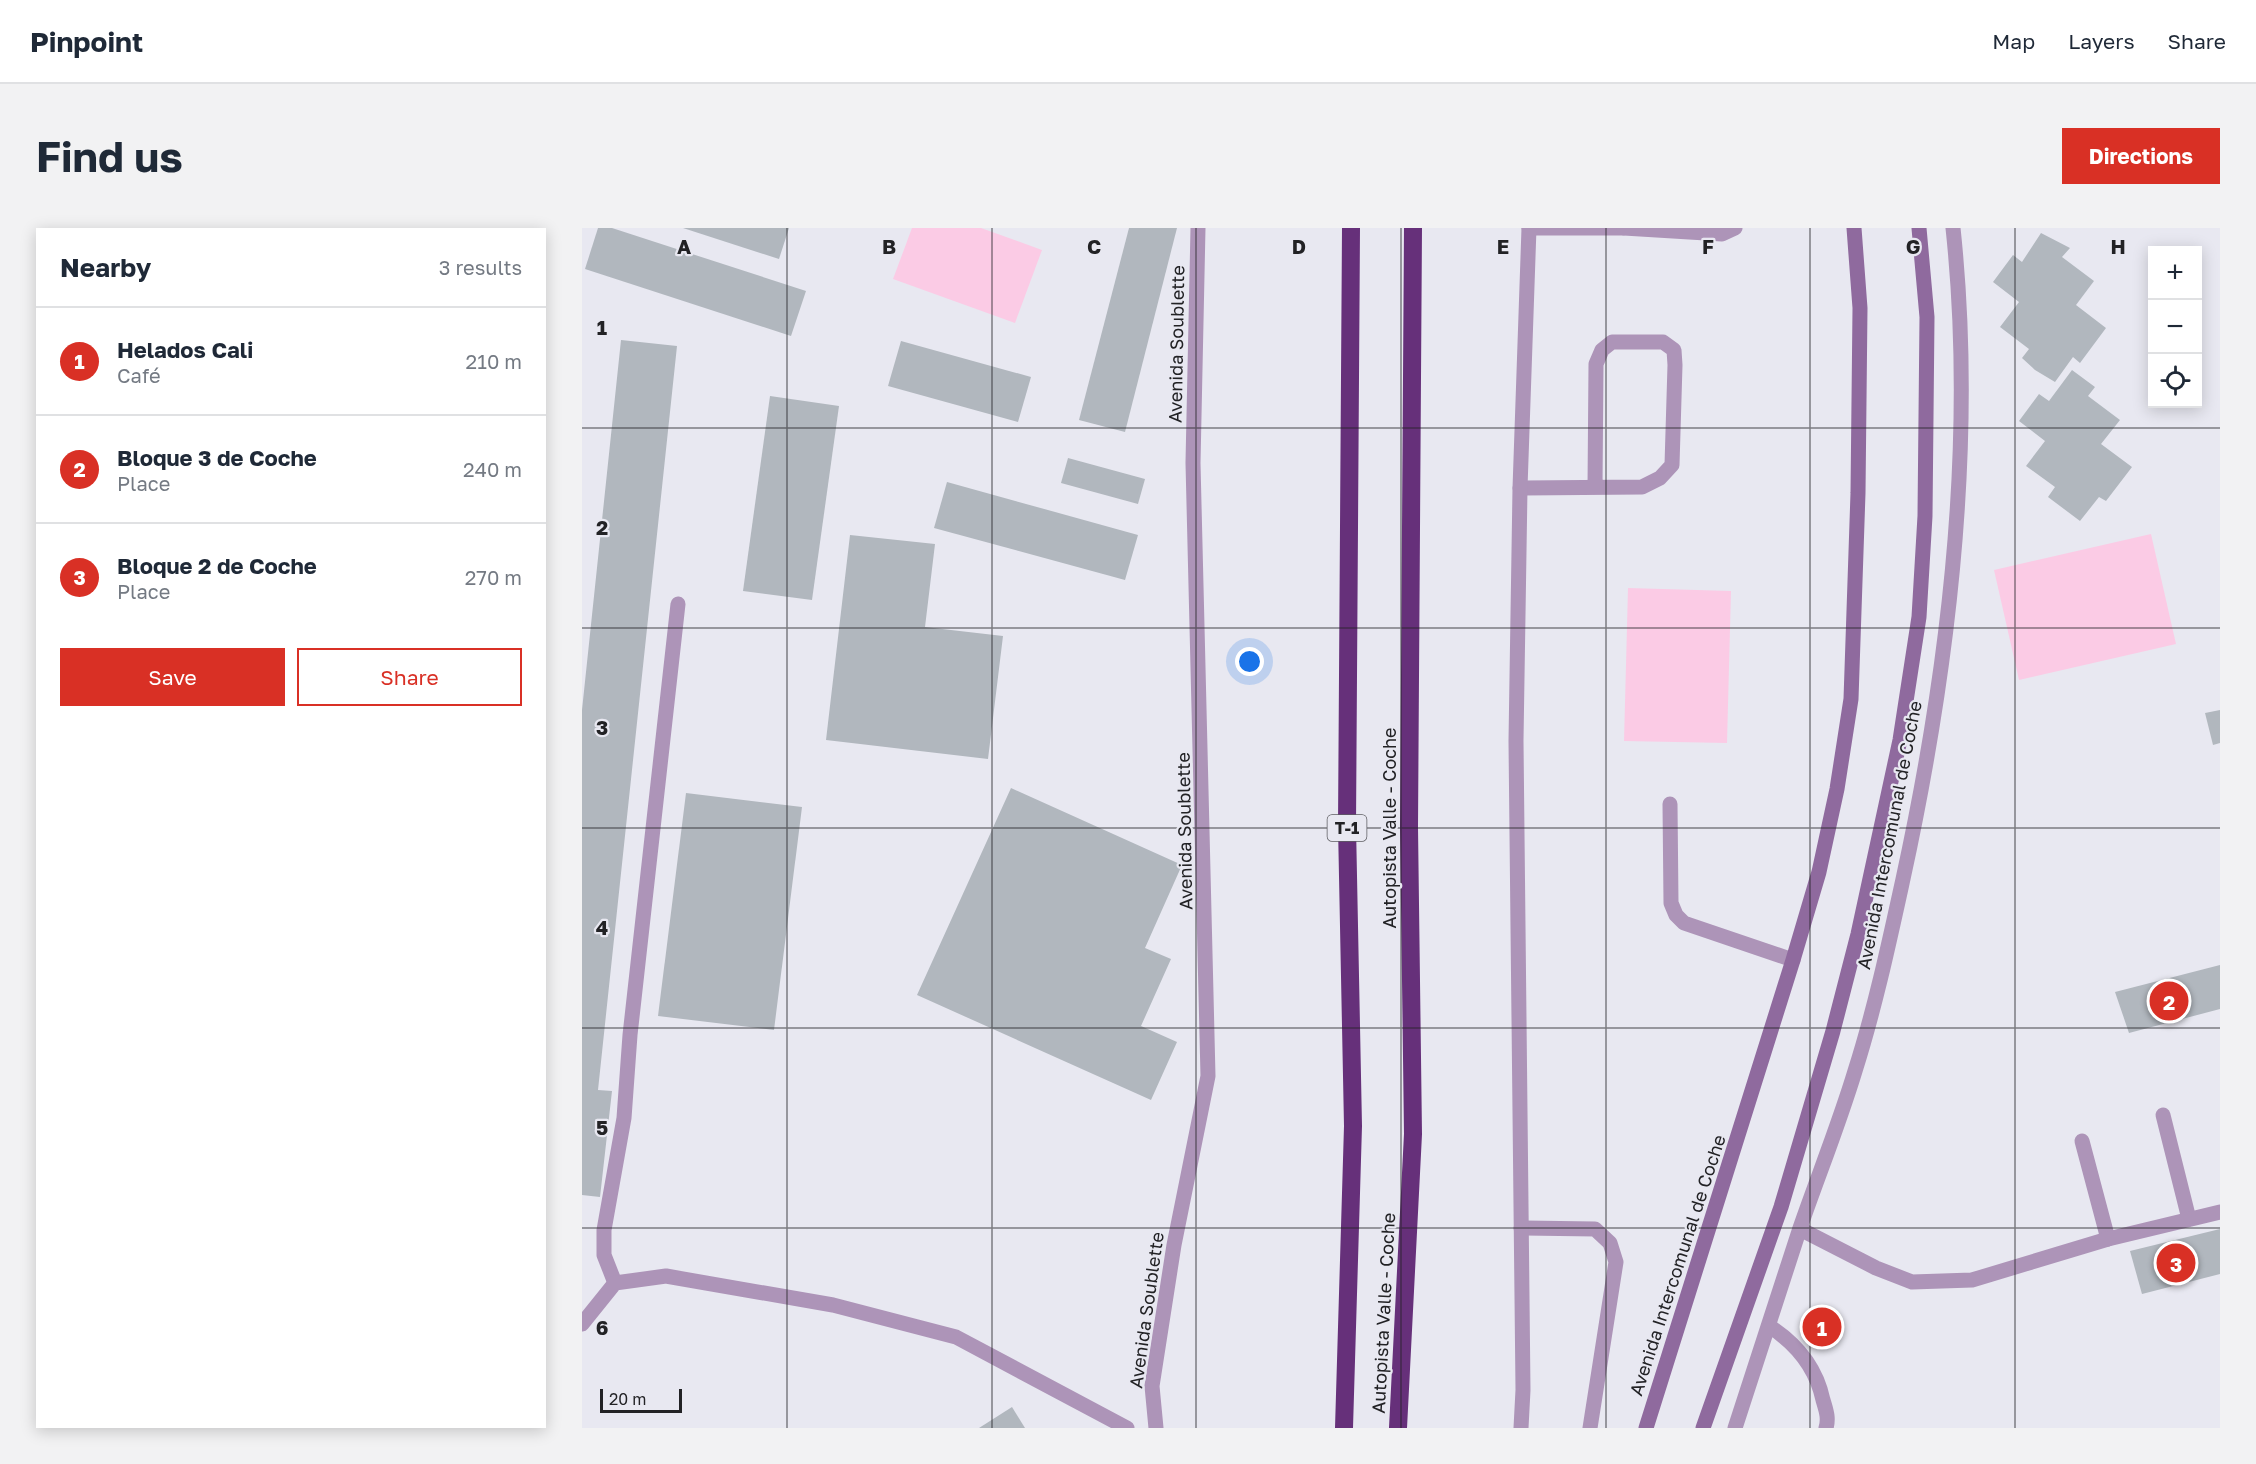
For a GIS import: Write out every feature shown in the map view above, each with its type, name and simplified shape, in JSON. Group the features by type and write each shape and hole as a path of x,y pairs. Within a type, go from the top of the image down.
{"highway":[{"name":"Autopista Valle - Coche","path":"1344,1428 1353,1126 1347,826 1351,228"},
{"name":"Autopista Valle - Coche","path":"1398,1428 1413,1134 1408,827 1413,228"}],"main road":[{"name":"Avenida Intercomunal de Coche","path":"1646,1428 1793,960 1819,872 1837,789 1851,699 1858,494 1860,308 1854,228"},
{"name":"Avenida Intercomunal de Coche","path":"1703,1428 1781,1207 1833,1031 1858,934 1900,740 1918,617 1925,516 1927,317 1919,228"}],"street":[{"name":"Avenida Soublette","path":"1156,1428 1152,1386 1174,1245 1208,1076 1193,463 1198,228"},
{"path":"1521,1428 1523,1390 1516,741 1520,488 1529,228 1624,228 1722,234 1735,228"},
{"name":"Avenida Intercomunal de Coche","path":"1735,1428 1855,1071 1884,969 1916,820 1933,725 1957,523 1961,337 1960,294 1953,228"},
{"path":"1520,488 1642,487 1660,478 1672,465 1674,350 1663,342 1612,342 1602,350 1596,364 1595,487"},
{"path":"615,1283 604,1255 604,1230 624,1118 632,1023 678,604"},
{"path":"1670,804 1671,903 1676,915 1684,923 1793,960"},
{"path":"2163,1115 2189,1219"},
{"path":"2082,1141 2108,1239"},
{"path":"1800,1229 1876,1268 1912,1282 1972,1280 2108,1239 2220,1212"},
{"path":"1521,1228 1595,1229 1610,1243 1616,1263 1590,1428"},
{"path":"582,1324 615,1283 666,1276 833,1305 956,1338 1126,1428"},
{"path":"1769,1326 1783,1335 1807,1359 1820,1383 1828,1421 1826,1428"}],"shaded area":[{"path":"912,228 981,228 1042,250 1015,323 893,279"},
{"path":"2151,534 2176,644 2019,680 1994,570"},
{"path":"1628,588 1731,591 1727,743 1624,741"}],"building":[{"path":"598,228 612,228 806,291 791,336 585,269"},
{"path":"683,228 789,228 779,259"},
{"path":"1129,228 1177,228 1125,432 1079,420"},
{"path":"2041,233 2070,248 2062,257 2094,281 2076,305 2106,328 2080,363 2073,357 2055,382 2035,370 2022,358 2029,349 2000,327 2019,302 1993,282 2013,255 2022,262"},
{"path":"621,340 677,346 598,1090 612,1091 600,1197 582,1195 582,710"},
{"path":"901,341 1031,377 1018,422 888,386"},
{"path":"2072,370 2095,387 2088,396 2120,420 2101,444 2132,467 2106,501 2099,497 2080,521 2048,497 2055,487 2026,466 2045,441 2019,421 2039,394 2049,401"},
{"path":"770,396 839,406 812,600 743,591"},
{"path":"1068,458 1145,479 1138,504 1061,483"},
{"path":"947,482 1138,535 1125,580 934,528"},
{"path":"850,535 935,544 925,627 1003,636 988,759 826,740"},
{"path":"2220,710 2220,743 2213,745 2205,713"},
{"path":"1011,788 1182,865 1145,948 1171,959 1141,1026 1177,1042 1151,1100 917,995"},
{"path":"686,793 802,807 774,1030 658,1016"},
{"path":"2220,965 2220,1009 2129,1033 2115,992"},
{"path":"2220,1229 2220,1274 2142,1294 2130,1251"},
{"path":"1012,1407 1025,1428 979,1428"}],"place":[{"name":"Bloque 3 de Coche","path":"2169,1001"},
{"name":"Bloque 2 de Coche","path":"2176,1263"},
{"name":"Helados Cali","path":"1822,1327"}]}
